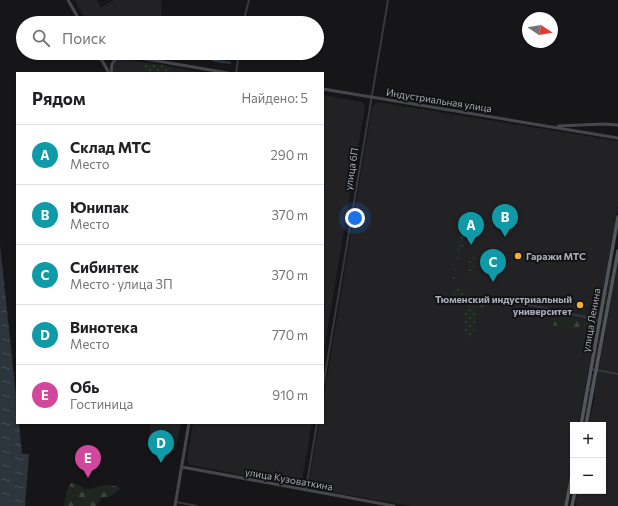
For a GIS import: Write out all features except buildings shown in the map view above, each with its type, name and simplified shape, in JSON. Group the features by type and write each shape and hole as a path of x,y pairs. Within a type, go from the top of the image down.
{"main road":[{"path":"68,0 77,16"},
{"path":"102,60 109,72"},
{"path":"110,72 114,60"},
{"path":"154,60 222,72"},
{"name":"Индустриальная улица","path":"324,89 618,138"},
{"name":"Индустриальная улица","path":"553,126 603,124 618,125"},
{"name":"улица Ленина","path":"582,422 618,217"},
{"name":"улица Ленина","path":"587,422 618,251"},
{"path":"608,271 614,272"},
{"path":"176,504 189,424"},
{"name":"улица Кузоваткина","path":"182,467 394,506"},
{"path":"566,506 570,486"},
{"path":"572,506 574,494"}],"street":[{"path":"245,16 249,0"},
{"name":"улица 6П","path":"324,381 388,0"},
{"path":"236,72 238,60"},
{"path":"480,298 500,302 507,300 599,320"},
{"path":"591,369 618,374"},
{"path":"305,490 317,424"},
{"path":"176,504 197,506"}],"shaded area":[{"path":"75,0 97,0 101,7 114,0 161,0 162,16 83,16"},
{"path":"119,60 127,60 200,72 114,72 114,63"},
{"path":"324,95 362,102 365,107 324,349"},
{"path":"377,102 618,141 618,206 579,421 570,422 570,472 564,506 412,506 312,489 309,482 319,424 324,424 324,395 372,107"},
{"path":"618,263 618,506 576,506 577,494 606,494 606,422 590,422"},
{"path":"151,424 181,424 175,451 147,447"},
{"path":"193,424 312,424 301,486 190,465 187,460"}],"green space":[{"path":"148,63 169,66 171,70 170,72 143,72 144,65"},
{"path":"461,229 467,230 464,248 460,247 458,260 456,260 455,269 457,270 454,284 452,284"},
{"path":"475,257 472,278 468,276 469,258"},
{"path":"610,275 611,275 594,366"},
{"path":"455,288 462,289 469,295 468,300 462,305 451,303"},
{"path":"482,300 489,303 485,309 478,308 477,310 474,336 472,338 465,337 462,331 465,321 464,314 466,307 473,307"},
{"path":"555,316 580,321 579,329 553,325"},
{"path":"583,321 592,323 591,331 582,330"},
{"path":"592,374 594,374 584,420"},
{"path":"71,483 87,489 106,485 117,486 120,489 111,496 102,498 96,506 64,506 66,492"}],"water":[{"path":"210,60 222,60 231,62 231,64"},
{"path":"0,245 16,395 16,424 19,424 22,454 29,454 25,506 0,506"}],"place":[{"name":"Юнипак","path":"505,237"},
{"name":"Склад МТС","path":"471,245"},
{"name":"Гаражи МТС","path":"518,256"},
{"name":"Сибинтек","path":"493,282"},
{"name":"Тюменский индустриальный университет","path":"580,305"},
{"name":"Винотека","path":"161,463"},
{"name":"Обь","path":"88,478"}]}
